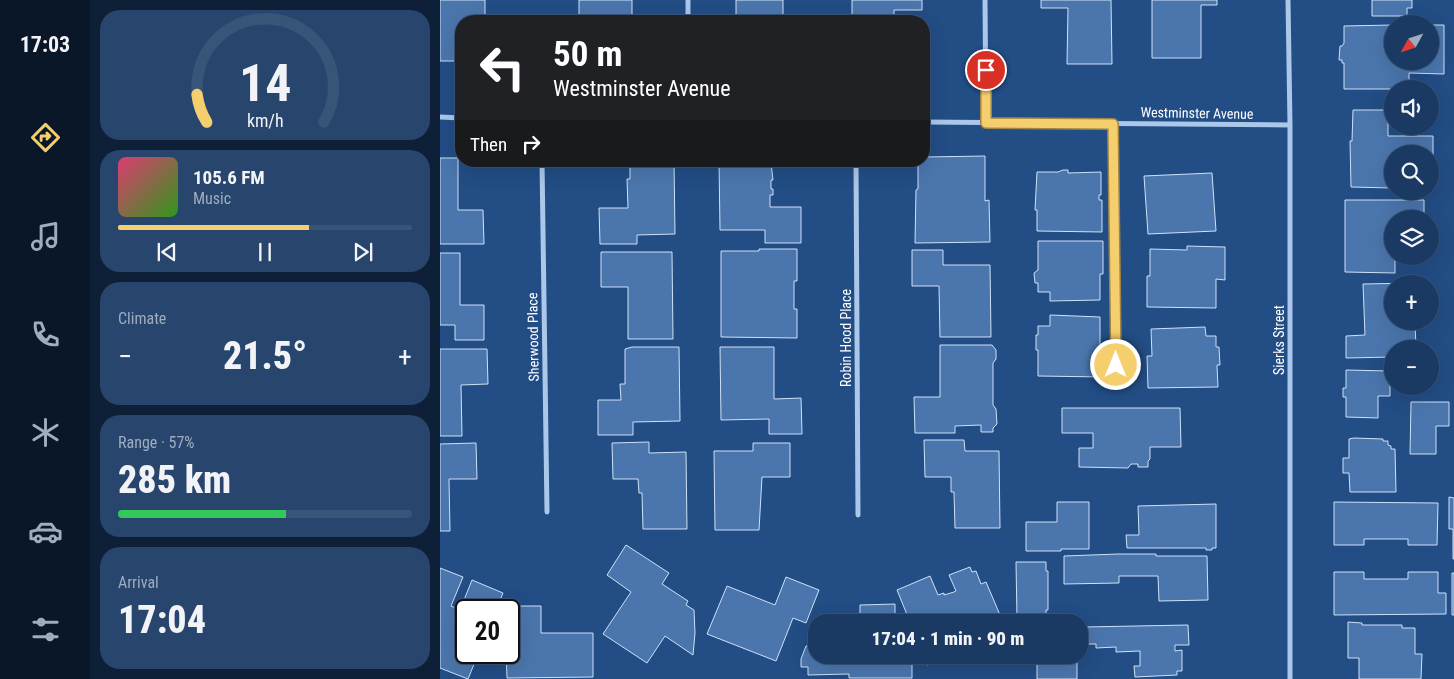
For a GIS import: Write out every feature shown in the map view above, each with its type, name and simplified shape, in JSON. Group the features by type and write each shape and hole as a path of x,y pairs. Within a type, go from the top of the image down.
{"street":[{"path":"688,0 688,15"},
{"path":"985,0 986,123"},
{"name":"Sierks Street","path":"1288,0 1290,125 1290,679"},
{"path":"440,118 455,118"},
{"name":"Westminster Avenue","path":"930,122 1290,125"},
{"name":"Sherwood Place","path":"542,167 547,512"},
{"name":"Robin Hood Place","path":"856,167 858,516"}],"lane":[{"path":"1113,124 1116,365"}],"building":[{"path":"440,0 485,0 485,15 455,15 455,61 440,61"},
{"path":"579,0 632,0 632,15 579,15"},
{"path":"736,0 783,0 783,15 736,15"},
{"path":"852,0 922,0 922,10 894,10 894,15 852,15"},
{"path":"1041,0 1111,0 1112,64 1067,64 1068,8 1041,8"},
{"path":"1152,0 1217,0 1217,5 1201,5 1201,58 1152,58"},
{"path":"1372,0 1412,0 1412,8 1407,8 1407,15 1372,16"},
{"path":"1384,25 1384,70 1439,70 1439,25 1444,25 1444,74 1409,73 1409,80 1384,80 1384,89 1344,89 1344,63 1342,63 1342,60 1339,60 1340,46 1344,43 1344,26"},
{"path":"1353,110 1384,110 1384,135 1433,136 1433,145 1384,145 1384,188 1351,187 1350,141 1352,141"},
{"path":"985,156 985,201 989,200 990,242 915,243 918,167 930,167 930,157"},
{"path":"440,158 455,158 455,167 458,167 458,210 483,210 484,244 440,244"},
{"path":"630,167 674,167 675,234 637,235 637,244 600,244 599,208 628,208 627,179 630,179"},
{"path":"719,167 771,167 773,180 771,180 771,189 773,189 773,195 770,195 770,207 801,207 801,243 765,243 765,230 720,230"},
{"path":"1068,170 1068,173 1101,172 1101,195 1099,195 1099,200 1102,200 1102,232 1037,231 1037,210 1035,210 1037,172 1058,172"},
{"path":"1212,173 1216,231 1148,234 1144,176"},
{"path":"1345,200 1424,200 1424,210 1384,210 1384,265 1395,265 1395,273 1345,272"},
{"path":"1038,241 1103,241 1103,274 1100,274 1100,300 1050,301 1050,292 1038,292 1038,283 1035,283 1034,273 1038,270"},
{"path":"1187,246 1225,247 1225,280 1216,279 1216,308 1147,307 1147,276 1150,276 1150,249 1187,250"},
{"path":"759,249 797,249 797,281 794,281 794,309 797,309 797,338 721,337 721,251 759,251"},
{"path":"912,250 943,250 943,265 990,265 991,337 940,337 939,286 912,286"},
{"path":"601,252 672,252 673,339 628,339 628,287 601,287"},
{"path":"440,253 460,253 460,305 484,305 484,340 455,340 455,325 440,325"},
{"path":"1363,284 1384,284 1384,330 1415,330 1416,340 1384,340 1384,357 1346,358 1346,336 1365,335"},
{"path":"1050,315 1100,317 1100,345 1104,345 1104,377 1038,376 1036,335 1038,335 1038,326 1050,326"},
{"path":"1205,327 1206,336 1216,336 1216,347 1219,347 1220,365 1217,365 1218,387 1148,388 1147,356 1152,356 1151,329"},
{"path":"940,345 992,345 996,350 996,359 993,363 993,405 996,409 997,424 993,428 993,432 981,432 981,425 955,426 955,433 915,433 914,397 940,397"},
{"path":"632,347 679,347 680,421 633,422 633,435 598,435 598,400 621,400 620,384 625,384 625,349"},
{"path":"720,347 774,347 774,399 801,398 802,434 769,434 769,419 721,420"},
{"path":"440,349 487,349 488,384 461,385 462,436 440,436"},
{"path":"1346,370 1384,371 1384,395 1390,396 1378,396 1378,418 1346,417 1346,397 1343,397 1343,388 1346,388"},
{"path":"1411,402 1449,402 1449,426 1436,426 1436,454 1410,454"},
{"path":"1062,408 1180,408 1181,447 1150,447 1148,467 1138,467 1138,464 1131,464 1128,468 1079,467 1079,448 1093,448 1093,433 1062,433"},
{"path":"1349,439 1383,439 1383,441 1388,441 1391,449 1395,449 1396,492 1350,492 1349,473 1343,473 1343,458 1349,458"},
{"path":"924,440 964,440 965,451 999,451 1000,528 955,528 954,492 951,492 951,477 925,477"},
{"path":"649,442 649,453 686,452 687,529 643,529 642,493 639,493 638,479 613,479 612,443"},
{"path":"476,443 477,479 449,479 450,531 440,531 440,444"},
{"path":"753,443 790,443 790,477 762,477 759,530 715,530 714,451 753,451"},
{"path":"1449,497 1454,498 1454,559 1453,529 1449,529"},
{"path":"1057,502 1089,502 1089,549 1026,551 1026,522 1057,522"},
{"path":"1334,502 1438,503 1437,545 1408,545 1408,539 1364,539 1364,545 1334,545"},
{"path":"1216,504 1216,548 1212,548 1212,550 1206,550 1206,548 1127,548 1126,535 1139,535 1138,506"},
{"path":"626,545 669,573 662,584 688,601 686,605 694,610 695,633 693,655 665,636 647,663 603,634 631,592 607,575"},
{"path":"1118,554 1207,556 1208,600 1159,601 1158,576 1119,576 1119,583 1064,584 1064,556"},
{"path":"1016,562 1046,562 1046,571 1048,571 1048,610 1046,610 1046,614 1017,614"},
{"path":"970,567 972,572 976,571 981,584 986,582 1000,614 907,614 897,590 930,576 938,595 944,593 944,595 956,591 949,575"},
{"path":"440,568 463,577 451,606 455,608 455,664 474,664 468,679 440,668"},
{"path":"1334,572 1364,572 1364,579 1408,579 1408,572 1438,572 1438,593 1446,593 1446,614 1334,615"},
{"path":"1452,573 1454,573 1454,615 1452,615"},
{"path":"786,577 819,590 806,623 793,618 776,661 707,634 727,586 775,605"},
{"path":"472,580 503,593 501,599 464,599"},
{"path":"895,604 895,614 860,614 860,605"},
{"path":"520,606 541,606 541,633 593,633 593,677 507,678 506,664 520,664"},
{"path":"1348,622 1362,623 1362,625 1402,625 1402,628 1415,628 1415,654 1422,654 1421,679 1359,679 1359,658 1348,658"},
{"path":"1188,625 1189,645 1175,645 1175,651 1182,650 1182,671 1177,671 1177,675 1135,677 1134,666 1140,666 1140,651 1116,652 1116,647 1096,648 1096,644 1088,644 1088,627"},
{"path":"806,646 808,646 808,664 912,664 912,678 849,678 849,674 808,675 808,667 801,667 801,659"},
{"path":"1037,664 1077,664 1077,679 1037,679"}],"route":[{"path":"986,70 986,123 1113,124 1116,365"}]}
